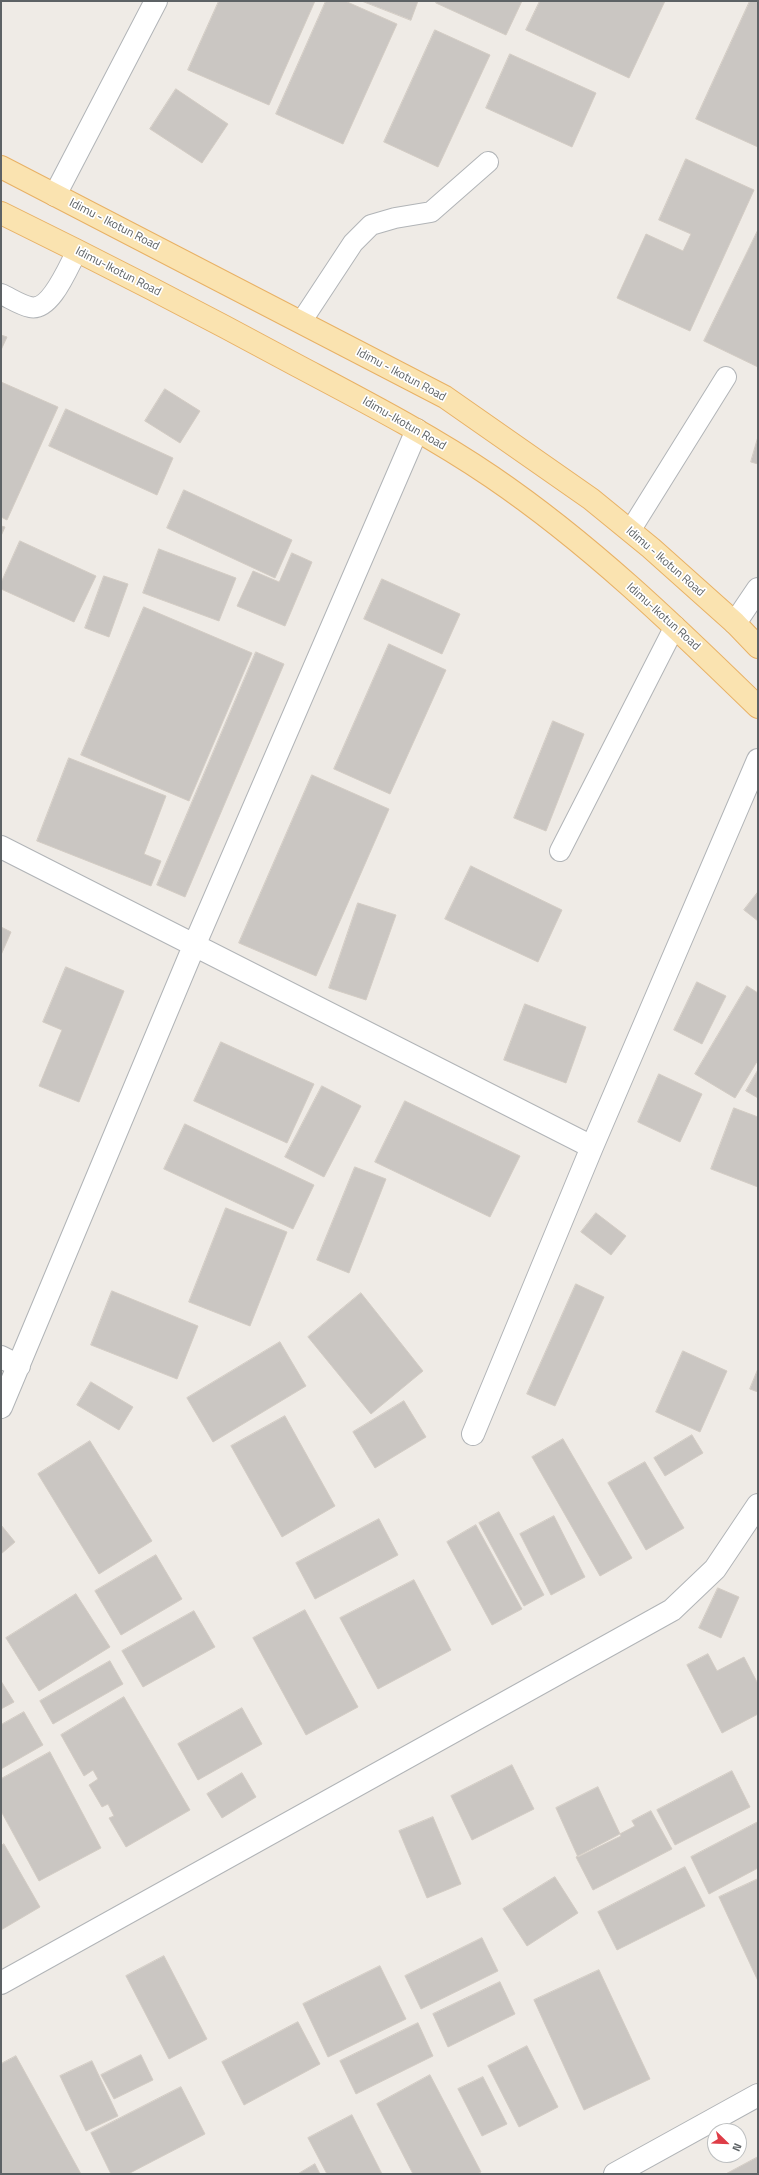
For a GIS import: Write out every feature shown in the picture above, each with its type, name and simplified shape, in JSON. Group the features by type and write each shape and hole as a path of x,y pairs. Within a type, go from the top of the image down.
{"main road":[{"name":"Idimu - Ikotun Road","path":"1,167 445,397 591,499 735,623 758,647"},
{"name":"Idimu-Ikotun Road","path":"1,212 220,324 417,430 492,477 557,524 675,626 758,707"}],"street":[{"path":"55,195 156,1"},
{"path":"1,1407 10,1362 194,946 417,430"},
{"path":"735,623 758,589"},
{"path":"473,1434 592,1147 758,760"},
{"path":"1,847 592,1147"},
{"path":"1,1983 672,1610 715,1569 758,1505"},
{"path":"615,2174 758,2095"}],"lane":[{"path":"301,322 353,243 371,225 395,218 431,212 488,162"},
{"path":"1,294 30,307 40,308 50,301 77,251"},
{"path":"630,531 726,377"},
{"path":"560,851 675,626"}],"building":[{"path":"219,1 315,1 269,105 188,70"},
{"path":"326,1 345,1 397,24 343,144 276,114"},
{"path":"362,1 418,1 411,20"},
{"path":"437,1 522,1 506,35 436,3"},
{"path":"540,1 665,1 629,78 526,30"},
{"path":"750,1 758,2 758,147 696,119"},
{"path":"435,30 490,55 438,167 384,142"},
{"path":"510,54 596,93 572,147 486,108"},
{"path":"176,89 228,124 202,163 150,129"},
{"path":"686,159 754,190 690,331 617,298 646,234 683,251 691,234 659,220"},
{"path":"758,230 758,367 704,341"},
{"path":"1,335 7,337 1,350"},
{"path":"1,382 58,407 7,520 1,517"},
{"path":"165,389 200,411 180,443 145,421"},
{"path":"66,409 173,458 157,495 49,446"},
{"path":"758,437 758,464 751,462"},
{"path":"184,490 292,540 275,578 167,528"},
{"path":"1,526 5,527 1,536"},
{"path":"20,541 96,576 74,622 1,589 1,583"},
{"path":"159,549 236,578 219,621 143,593"},
{"path":"292,553 312,562 285,626 237,606 253,571 279,582"},
{"path":"104,576 128,584 109,637 85,628"},
{"path":"382,579 460,614 442,654 364,619"},
{"path":"144,607 252,653 189,801 81,755"},
{"path":"389,644 446,670 390,794 334,769"},
{"path":"256,652 284,664 185,897 157,885"},
{"path":"553,721 584,734 546,831 514,818"},
{"path":"69,758 166,796 144,854 161,861 151,886 37,841"},
{"path":"312,775 389,809 316,976 239,943"},
{"path":"471,866 562,910 538,962 445,919"},
{"path":"758,892 758,921 744,910"},
{"path":"358,903 396,915 366,1000 329,988"},
{"path":"1,927 11,932 1,955"},
{"path":"66,967 124,991 79,1102 39,1086 62,1030 43,1022"},
{"path":"697,982 726,996 702,1044 674,1030"},
{"path":"747,986 758,993 758,1060 735,1098 695,1074"},
{"path":"525,1004 586,1027 566,1083 504,1060"},
{"path":"221,1042 314,1084 287,1143 194,1101"},
{"path":"758,1070 758,1098 746,1091"},
{"path":"659,1074 702,1094 680,1142 638,1122"},
{"path":"322,1086 361,1106 324,1177 285,1157"},
{"path":"405,1101 520,1156 490,1217 375,1162"},
{"path":"734,1108 758,1117 758,1187 711,1169"},
{"path":"185,1124 314,1185 293,1229 164,1169"},
{"path":"355,1167 386,1179 349,1273 317,1260"},
{"path":"226,1208 287,1232 250,1326 189,1302"},
{"path":"596,1213 626,1236 611,1255 581,1232"},
{"path":"576,1284 604,1297 555,1406 527,1394"},
{"path":"112,1291 198,1326 177,1379 91,1345"},
{"path":"361,1293 423,1371 371,1414 308,1337"},
{"path":"280,1342 306,1386 213,1442 187,1398"},
{"path":"683,1351 727,1371 700,1432 656,1412"},
{"path":"758,1369 758,1392 750,1389"},
{"path":"91,1382 133,1407 119,1430 77,1405"},
{"path":"404,1401 426,1437 375,1468 353,1432"},
{"path":"285,1416 335,1506 282,1537 231,1446"},
{"path":"692,1435 703,1453 665,1476 654,1458"},
{"path":"563,1439 632,1558 600,1576 532,1457"},
{"path":"90,1441 152,1541 99,1574 38,1474"},
{"path":"645,1462 684,1528 646,1550 608,1483"},
{"path":"499,1512 544,1595 524,1606 479,1523"},
{"path":"554,1516 585,1577 551,1595 520,1534"},
{"path":"379,1519 398,1555 315,1599 296,1563"},
{"path":"1,1525 15,1542 1,1554"},
{"path":"476,1525 522,1609 492,1625 447,1542"},
{"path":"156,1555 182,1599 121,1635 95,1591"},
{"path":"414,1580 451,1650 378,1689 340,1618"},
{"path":"718,1588 739,1597 721,1638 699,1628"},
{"path":"76,1594 110,1647 39,1691 6,1638"},
{"path":"305,1610 358,1707 306,1735 253,1638"},
{"path":"194,1611 215,1647 143,1687 122,1651"},
{"path":"708,1654 717,1671 744,1657 758,1684 758,1714 722,1733 687,1665"},
{"path":"110,1661 123,1684 53,1724 40,1701"},
{"path":"1,1681 14,1702 1,1709"},
{"path":"124,1697 190,1810 126,1847 109,1818 114,1816 108,1804 102,1807 89,1785 98,1779 93,1770 84,1776 61,1735"},
{"path":"242,1708 262,1744 198,1780 178,1744"},
{"path":"24,1712 43,1745 1,1769 1,1725"},
{"path":"50,1752 101,1848 39,1881 1,1811 1,1779"},
{"path":"512,1765 534,1809 472,1840 451,1796"},
{"path":"732,1771 750,1807 675,1845 657,1810"},
{"path":"242,1773 256,1797 222,1818 207,1794"},
{"path":"598,1787 621,1836 578,1857 556,1808"},
{"path":"651,1811 672,1849 593,1890 576,1857 635,1826 632,1821"},
{"path":"433,1817 461,1884 427,1898 399,1831"},
{"path":"758,1822 758,1868 709,1894 691,1857"},
{"path":"4,1844 40,1907 1,1930 1,1846"},
{"path":"685,1867 705,1906 617,1950 598,1912"},
{"path":"555,1877 578,1913 527,1946 503,1909"},
{"path":"758,1879 758,1981 719,1897"},
{"path":"482,1938 498,1971 421,2009 405,1976"},
{"path":"164,1956 207,2039 169,2059 126,1976"},
{"path":"380,1966 406,2019 328,2057 303,2004"},
{"path":"599,1970 650,2079 584,2110 534,2000"},
{"path":"500,1982 515,2014 448,2047 433,2014"},
{"path":"298,2022 320,2064 244,2105 222,2062"},
{"path":"418,2023 433,2056 356,2094 340,2061"},
{"path":"527,2046 558,2107 519,2127 488,2066"},
{"path":"141,2055 153,2080 114,2099 101,2075"},
{"path":"16,2056 81,2174 1,2174 1,2064"},
{"path":"92,2061 118,2116 86,2131 60,2076"},
{"path":"430,2075 481,2172 477,2174 413,2174 377,2104"},
{"path":"483,2077 507,2124 482,2136 458,2089"},
{"path":"181,2087 205,2134 128,2174 111,2174 91,2133"},
{"path":"352,2115 382,2174 327,2174 308,2138"},
{"path":"758,2157 758,2174 726,2174 747,2163"},
{"path":"315,2164 320,2174 298,2174"}]}
